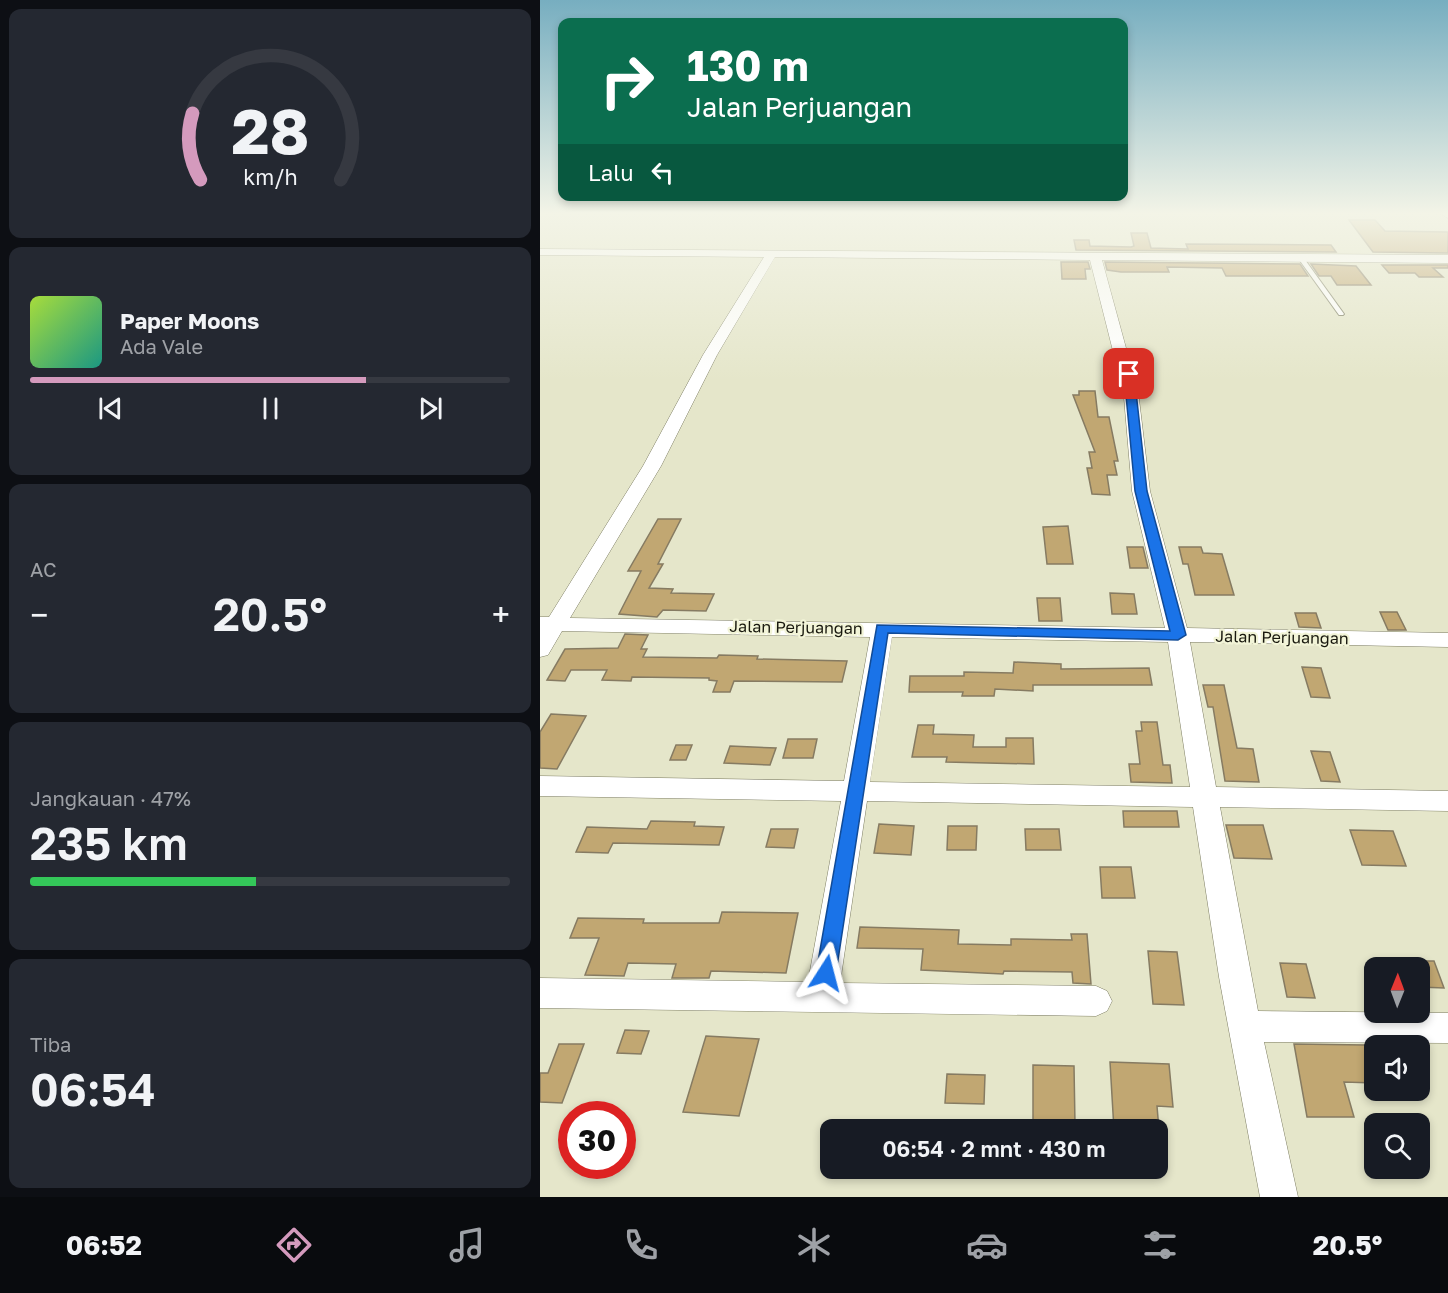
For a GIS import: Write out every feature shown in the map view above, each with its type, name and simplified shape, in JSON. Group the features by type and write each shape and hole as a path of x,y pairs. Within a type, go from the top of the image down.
{"street":[{"path":"540,650 548,624 652,466 710,355 762,269"},
{"path":"1099,269 1122,359 1129,374 1141,491 1178,635 1245,1026 1280,1197"},
{"name":"Jalan Perjuangan","path":"548,624 882,628 1448,640"},
{"path":"822,996 882,628"},
{"path":"540,786 1448,801"},
{"path":"540,993 1096,1001"},
{"path":"1245,1026 1448,1028"}],"lane":[{"path":"1309,269 1341,314"}],"building":[{"path":"1061,269 1090,269 1085,269 1086,279 1062,279"},
{"path":"1168,269 1169,272 1121,272 1107,270"},
{"path":"1222,269 1303,269 1308,276 1226,276"},
{"path":"1314,269 1358,269 1371,285 1337,285 1331,276 1319,276"},
{"path":"1385,269 1434,269 1443,277 1419,277 1415,273 1389,273"},
{"path":"1079,391 1095,391 1098,417 1109,417 1118,461 1114,461 1117,475 1107,475 1110,495 1092,494 1087,468 1092,468 1089,452 1095,452 1073,395 1079,395"},
{"path":"658,519 681,519 658,564 663,564 649,588 673,589 671,593 714,594 706,611 663,610 657,617 619,614 641,571 628,571"},
{"path":"1068,526 1073,564 1047,564 1043,527"},
{"path":"1127,547 1143,547 1148,568 1130,568"},
{"path":"1179,547 1201,547 1203,553 1222,554 1234,595 1195,595 1188,564 1183,564"},
{"path":"1110,593 1134,594 1137,614 1112,614"},
{"path":"1037,598 1060,598 1062,621 1039,621"},
{"path":"1380,612 1397,612 1406,630 1388,630"},
{"path":"1295,613 1316,613 1321,628 1299,627"},
{"path":"625,634 648,635 641,649 647,649 643,657 717,658 719,655 758,656 757,659 847,661 842,682 734,681 730,692 713,692 717,681 709,680 709,678 632,677 631,681 602,680 607,670 571,670 565,681 547,680 565,649 618,648"},
{"path":"1014,662 1061,664 1061,669 1149,668 1152,685 1033,685 1033,691 995,689 994,696 962,696 963,692 909,692 910,676 964,676 964,672 1013,673"},
{"path":"1302,667 1321,668 1330,698 1311,697"},
{"path":"1203,685 1224,685 1237,748 1253,749 1259,782 1225,781 1213,707 1208,707"},
{"path":"551,714 586,716 557,769 540,768 540,732"},
{"path":"1141,722 1157,722 1163,765 1170,765 1172,783 1131,782 1129,764 1140,764 1136,731 1142,731"},
{"path":"918,725 934,725 933,734 974,735 973,747 1006,747 1006,738 1033,738 1034,764 946,762 947,757 912,757"},
{"path":"788,739 817,739 813,758 783,758"},
{"path":"676,745 692,745 686,760 670,760"},
{"path":"730,746 776,748 770,765 724,763"},
{"path":"1311,751 1330,752 1340,782 1321,781"},
{"path":"1123,811 1177,811 1179,827 1124,827"},
{"path":"651,821 695,822 694,826 724,827 719,845 613,843 608,853 576,852 587,827 647,829"},
{"path":"879,824 914,826 911,855 874,853"},
{"path":"1226,825 1263,825 1272,859 1234,858"},
{"path":"948,826 977,826 976,850 947,850"},
{"path":"771,829 798,829 794,848 766,847"},
{"path":"1025,829 1059,829 1061,850 1026,850"},
{"path":"1350,830 1393,831 1406,866 1362,865"},
{"path":"1100,867 1131,867 1135,898 1102,898"},
{"path":"722,912 798,913 786,973 711,971 709,978 672,978 676,964 628,963 624,976 585,975 599,938 570,938 578,918 644,919 643,923 719,923"},
{"path":"860,927 959,930 958,944 1011,945 1011,939 1072,940 1071,934 1087,934 1091,984 1073,983 1072,972 1004,971 1003,974 921,970 923,949 857,948"},
{"path":"1148,951 1177,952 1184,1005 1153,1004"},
{"path":"1430,961 1434,961 1444,988 1430,987"},
{"path":"1280,963 1306,964 1315,998 1287,997"},
{"path":"625,1030 649,1031 641,1054 617,1053"},
{"path":"706,1036 759,1039 739,1116 683,1112"},
{"path":"559,1044 584,1044 563,1101 540,1102 540,1073 548,1073"},
{"path":"1294,1044 1364,1045 1364,1083 1344,1082 1354,1117 1307,1117"},
{"path":"1110,1062 1169,1064 1173,1107 1157,1106 1158,1119 1113,1119"},
{"path":"1033,1065 1074,1066 1075,1119 1033,1119"},
{"path":"947,1074 985,1075 984,1104 945,1103"}],"route":[{"path":"826,973 882,628 1178,635 1141,491 1129,374"}]}
